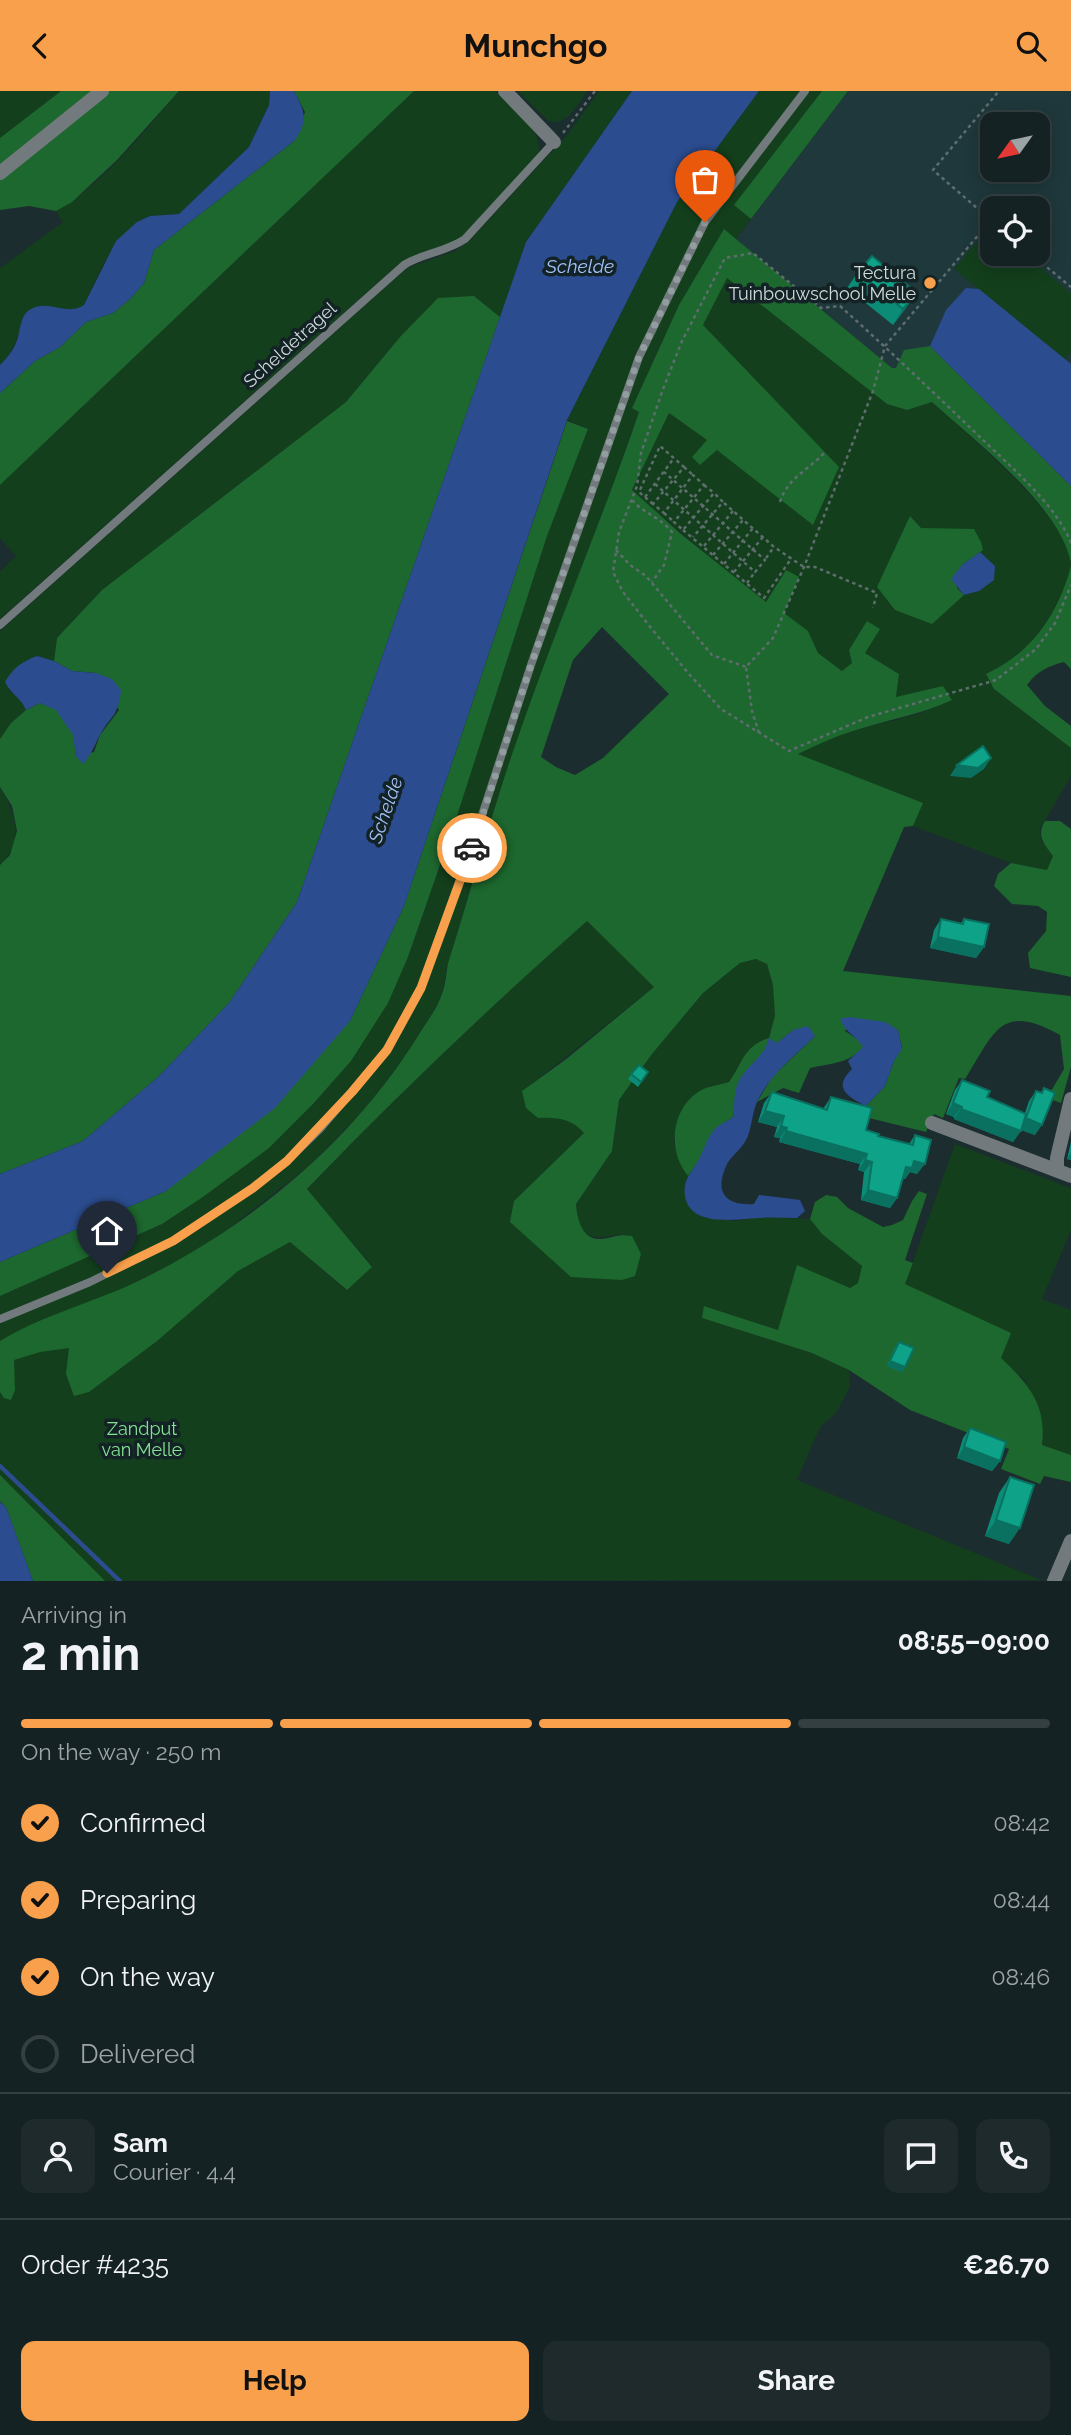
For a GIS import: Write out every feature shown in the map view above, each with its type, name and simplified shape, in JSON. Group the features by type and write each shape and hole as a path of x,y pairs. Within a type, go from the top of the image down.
{"street":[{"path":"0,173 102,91"},
{"path":"505,91 554,142"},
{"path":"1057,1169 1057,1158 1071,1099"},
{"path":"932,1123 1071,1176"},
{"path":"1054,1581 1071,1541"}],"lane":[{"path":"0,1319 90,1282 173,1241 253,1188 287,1161 320,1129 387,1050 421,988 461,879 531,665 639,357 705,222 805,91"},
{"name":"Scheldetragel","path":"0,625 404,265 419,257 446,250 465,239 554,142"}],"path":[{"path":"554,142 595,91"},
{"path":"980,210 933,170 999,91"},
{"path":"746,667 773,638 804,567 873,391 885,346 980,234"},
{"path":"1071,543 1065,528 1023,479 885,346 840,306 821,308 753,253 725,258 682,341 641,453 637,486 619,532 613,572 630,601 721,709 789,751 868,717 996,680 1036,649 1055,623 1071,585"},
{"path":"1046,266 1071,287"},
{"path":"791,559 764,597 683,530 639,492 660,446 791,559 804,567 815,568 877,593 873,608"},
{"path":"780,502 788,483 812,466 825,452"},
{"path":"645,497 674,459"},
{"path":"653,504 684,467"},
{"path":"664,472 765,560"},
{"path":"664,513 693,475"},
{"path":"655,484 755,572"},
{"path":"674,522 704,485"},
{"path":"683,530 714,493"},
{"path":"632,500 642,512 654,514 672,532 664,565 652,582"},
{"path":"693,537 723,502"},
{"path":"704,547 733,511"},
{"path":"713,555 743,520"},
{"path":"724,564 753,528"},
{"path":"734,572 763,537"},
{"path":"747,583 774,547"},
{"path":"616,549 652,582 712,655 746,667"},
{"path":"746,667 752,711 759,733"}],"shaded area":[{"name":"Tectura Tuinbouwschool Melle","path":"848,91 1071,91 1071,486 1018,435 892,368 736,239"}],"green space":[{"path":"0,91 61,91 0,138"},
{"path":"61,91 179,91 117,160 72,202 56,211 29,206 0,210 0,138"},
{"path":"179,91 270,91 269,104 249,147 179,214 150,216 137,222 105,261 84,305 77,311 39,306 23,317 13,349 0,365 0,268 63,222 56,211 106,172"},
{"path":"294,91 414,91 0,485 0,393 35,361 60,347 86,322 113,313 130,299 144,283 154,250 294,141 305,112"},
{"path":"414,91 495,91 532,127 539,146 539,156 459,240 408,258 392,270 0,619 0,572 16,556 0,538 0,485"},
{"path":"517,91 587,91 567,118 555,122 549,121"},
{"path":"599,91 632,91 526,242 500,317 474,296 400,337 346,402 102,590 57,638 54,661 37,656 9,691 22,700 26,710 11,723 0,739 0,631 407,268 455,251 468,242 568,134"},
{"name":"Zandput van Melle","path":"759,91 822,91 735,205 751,219 736,239 724,230 679,305 632,408 639,412 508,768 448,963 441,999 406,1056 371,1103 310,1165 213,1241 229,1278 290,1242 346,1290 372,1266 307,1190 444,1053 587,921 654,987 523,1091 558,1117 578,1126 584,1133 514,1201 571,1277 621,1234 601,1237 588,1235 580,1224 576,1204 612,1151 619,1100 652,1054 703,993 740,963 757,959 767,964 773,985 776,1016 769,1038 738,1065 729,1082 708,1087 676,1126 674,1143 683,1170 688,1176 684,1187 702,1217 735,1221 760,1217 810,1219 822,1234 862,1266 859,1283 850,1288 832,1282 779,1330 705,1306 702,1318 812,1353 849,1370 850,1387 836,1413 820,1427 797,1480 1041,1580 0,1581 0,1296 162,1224 203,1197 269,1148 351,1061 408,957 457,816 547,536 588,429 567,420 677,202"},
{"path":"822,91 848,91 751,219 734,205"},
{"path":"724,229 892,368 896,368 904,350 930,346 1071,486 1071,563 1064,541 1034,497 992,455 932,402 907,410 887,404 727,278 703,325 839,467 813,525 717,450 700,465 692,457 707,440 669,413 632,490 681,534 766,602 786,570 799,577 784,613 808,631 818,653 842,671 852,663 849,650 867,621 880,629 865,653 899,674 896,697 943,686 952,700 928,710 846,733 798,754 923,803 913,826 904,827 843,971 1071,996 1071,1067 1061,1103 1047,1098 1064,1069 1060,1035 1024,1021 1011,1022 992,1036 965,1079 959,1078 943,1118 934,1114 926,1132 869,1118 866,1106 885,1086 902,1048 898,1030 844,1030 864,1047 858,1053 839,1062 810,1068 799,1093 783,1088 757,1102 772,1077 815,1036 793,1030 754,1062 735,1103 733,1117 714,1130 701,1158 688,1176 677,1155 675,1144 677,1121 682,1110 698,1092 729,1082 749,1050 769,1038 775,1016 773,985 767,964 756,959 740,963 703,993 652,1054 619,1100 612,1151 576,1204 581,1226 592,1238 632,1236 641,1254 635,1276 622,1280 571,1277 510,1222 514,1201 584,1133 563,1119 538,1118 526,1108 522,1091 565,1060 654,987 587,921 444,1052 307,1189 372,1267 347,1290 290,1242 238,1271 157,1341 89,1392 74,1396 66,1374 69,1348 40,1352 14,1360 15,1390 11,1400 4,1398 0,1392 0,1341 48,1317 132,1284 215,1238 255,1210 328,1148 361,1113 391,1075 433,1013 443,991 448,963 508,768 639,412 632,408 679,305","holes":["602,627 669,694 603,758 575,775 541,757 573,660"]},
{"path":"980,238 980,266 1038,266 1071,293 1071,352 1065,360 954,269"},
{"path":"727,277 887,404 907,410 932,402 1014,478 1054,524 1066,546 1071,565 1064,588 1048,620 1034,639 1017,655 986,674 994,689 1071,748 1071,776 1040,829 1041,840 1053,856 1047,870 1011,863 913,826 922,803 797,754 838,736 916,714 951,699 896,697 899,674 865,653 868,622 849,650 852,663 843,672 818,653 808,631 783,613 786,570 766,602 632,491 669,413 707,440 700,465 717,450 703,325","holes":["911,517 921,528 941,530 979,591 964,595 932,623 895,610 877,587"]},
{"path":"474,296 500,317 297,902 229,1003 158,1077 83,1141 0,1174 0,865 10,855 17,831 12,806 0,787 0,739 11,723 26,710 40,703 56,709 74,735 76,756 94,752 100,735 119,710 96,673 72,671 54,661 57,638 102,590 346,402 400,337 438,298"},
{"path":"567,421 588,429 547,536 457,816 408,957 388,1003 351,1061 269,1148 203,1197 162,1224 0,1296 0,1262 166,1191 350,1021 404,906"},
{"path":"910,516 921,528 974,529 983,550 962,565 957,588 964,595 932,624 895,610 877,587"},
{"path":"1071,566 1071,669 1064,662 1053,665 1038,673 1027,685 1045,706 1071,726 1071,748 994,689 986,674 1017,655 1041,630 1059,600"},
{"path":"0,787 13,817 15,837 13,847 0,865"},
{"path":"1045,821 1060,821 1071,829 1071,977 1030,968 1028,953 1046,931 1047,912 1038,906 1012,904 994,886 998,874 1011,863 1047,870 1053,856 1041,836"},
{"path":"955,1144 1071,1188 1071,1230 1042,1299 1071,1310 1071,1455 1042,1445 1043,1435 1025,1380 923,1293 905,1284"},
{"path":"919,1191 927,1194 905,1260 913,1263 905,1284 1011,1333 1001,1358 1034,1396 1042,1418 1042,1445 1071,1455 1071,1482 1044,1476 1040,1484 1001,1469 1009,1449 910,1410 849,1370 812,1353 702,1318 704,1306 778,1330 797,1265 850,1288 858,1283 862,1266 822,1234 810,1219 815,1202 826,1195 837,1197 848,1208 883,1227 903,1220"},
{"path":"0,1475 105,1581 33,1581 6,1507 0,1501"}],"water":[{"path":"270,91 294,91 298,98 304,116 302,128 294,141 154,250 144,283 130,299 113,313 86,322 60,347 35,361 0,393 0,365 18,339 22,319 27,312 38,306 71,309 84,305 116,241 137,222 150,216 179,214 249,147 269,105"},
{"name":"Schelde","path":"632,91 759,91 677,202 567,420 404,906 350,1021 275,1108 166,1191 0,1262 0,1174 83,1141 158,1077 229,1003 297,902 526,242"},
{"path":"966,288 979,289 1071,364 1071,486 930,346 946,310"},
{"path":"980,552 995,566 994,580 979,591 964,595 951,579 962,565"},
{"path":"37,656 54,661 72,671 96,673 112,679 121,690 116,711 83,764 76,756 73,735 56,710 40,703 26,710 5,682 18,666"},
{"path":"849,1017 885,1022 898,1030 902,1049 894,1061 885,1086 866,1106 848,1095 843,1087 846,1076 852,1069 848,1061 863,1047 840,1019"},
{"path":"808,1026 815,1036 783,1066 762,1092 755,1106 747,1138 727,1164 722,1182 724,1195 735,1202 754,1204 759,1195 800,1200 805,1211 797,1218 727,1220 696,1213 685,1196 685,1183 712,1133 733,1117 735,1093 740,1079 764,1050 769,1038 777,1043 793,1030"},
{"path":"0,1502 6,1507 33,1581 0,1581"}],"building":[{"path":"872,256 917,293 903,309 858,272"},
{"path":"983,746 991,758 978,768 957,765"},
{"path":"941,919 963,924 964,919 989,924 984,947 938,937"},
{"path":"639,1065 648,1072 641,1082 631,1074"},
{"path":"962,1080 990,1091 987,1097 1026,1114 1021,1131 961,1109 962,1107 953,1103"},
{"path":"1044,1088 1055,1093 1042,1125 1026,1118 1036,1091 1042,1093"},
{"path":"772,1092 827,1110 831,1097 872,1108 866,1130 913,1145 915,1135 931,1140 925,1164 914,1161 912,1168 906,1167 897,1198 868,1190 872,1162 865,1160 867,1154 786,1131 787,1128 781,1126 784,1116 765,1111"},
{"path":"899,1342 914,1348 905,1367 890,1361"},
{"path":"970,1428 1006,1442 1000,1461 964,1447"},
{"path":"1010,1477 1034,1485 1020,1528 996,1520"}],"waterway":[{"path":"0,1466 120,1581"}],"way so far":[{"path":"472,848 531,665 639,357 705,222"}],"place":[{"name":"Tectura Tuinbouwschool Melle","path":"930,283"}],"route":[{"path":"107,1273 173,1241 253,1188 287,1161 320,1129 352,1092 387,1050 421,988 472,848"}]}
